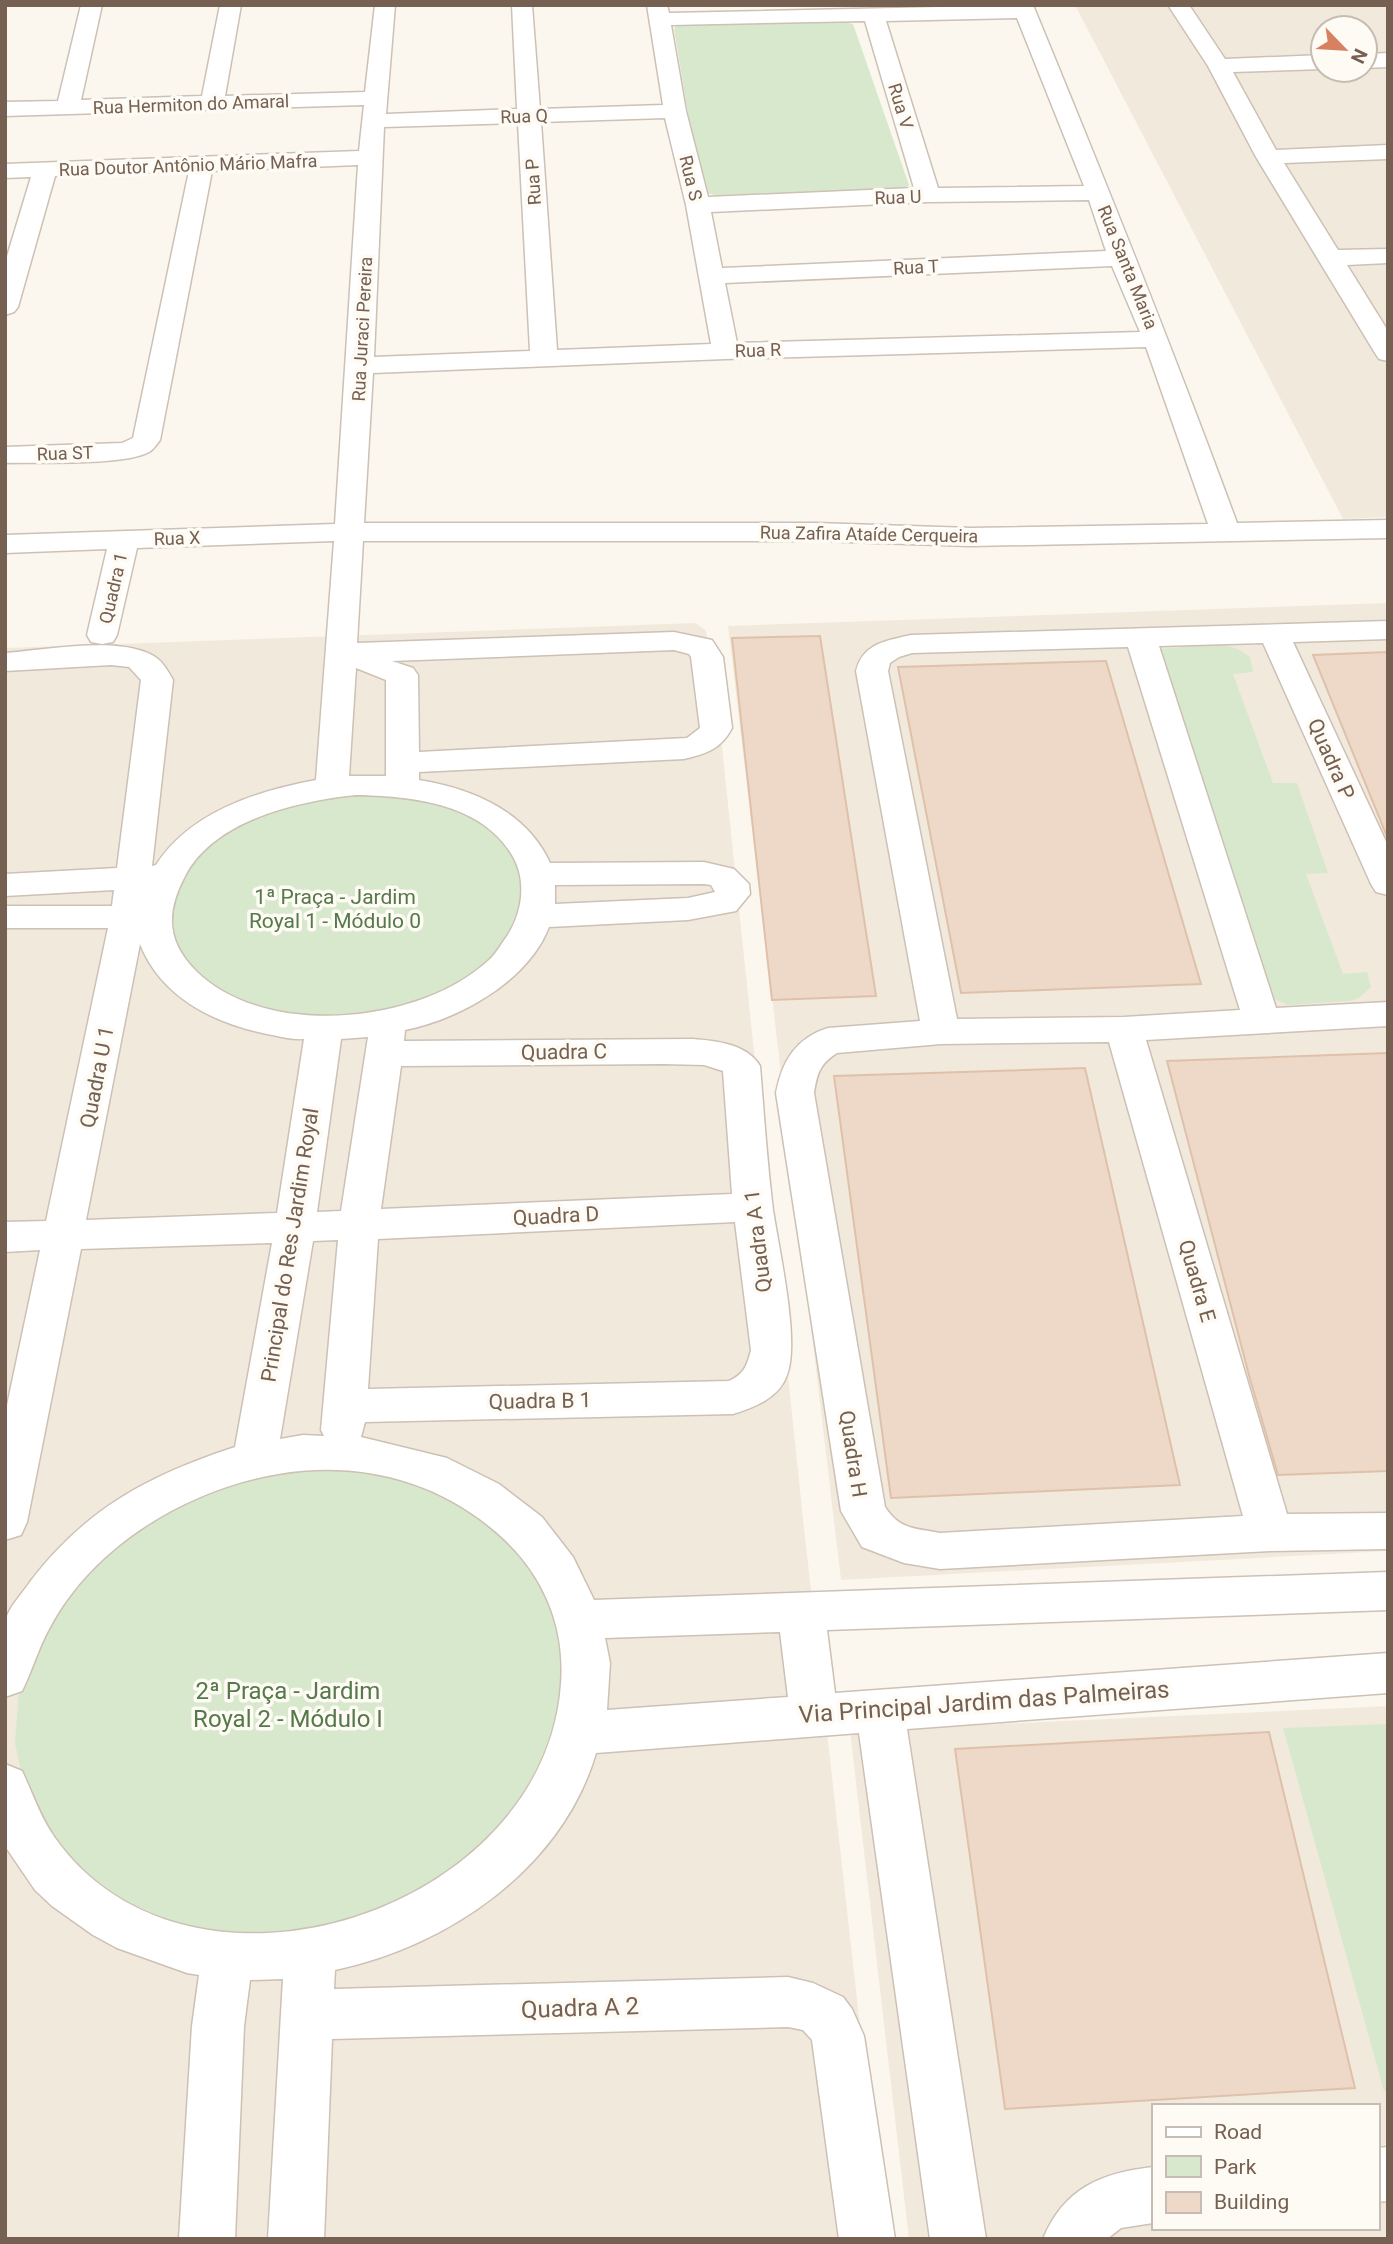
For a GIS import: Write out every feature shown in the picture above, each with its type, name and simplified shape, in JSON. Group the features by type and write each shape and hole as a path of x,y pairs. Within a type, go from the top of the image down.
{"street":[{"path":"68,107 92,5"},
{"path":"212,103 231,5"},
{"name":"Rua Juraci Pereira","path":"332,787 343,653 370,158 385,5"},
{"name":"Rua P","path":"523,5 544,358"},
{"path":"1178,5 1219,65 1268,157 1388,353"},
{"path":"659,12 874,16 1024,9"},
{"name":"Rua Santa Maria","path":"1024,9 1099,193 1121,258 1156,339 1226,532"},
{"name":"Rua S","path":"659,12 675,111 698,205 725,351"},
{"name":"Rua V","path":"874,16 928,195"},
{"path":"1219,65 1309,62"},
{"name":"Rua Hermiton do Amaral","path":"5,109 212,103 375,110"},
{"name":"Rua Q","path":"375,110 529,115 675,111"},
{"path":"1268,157 1388,152"},
{"name":"Rua Doutor Antônio Mário Mafra","path":"5,171 370,158"},
{"name":"Rua ST","path":"5,455 124,451 140,446 146,440 202,163"},
{"path":"5,307 45,170"},
{"name":"Rua U","path":"698,205 928,195 1099,193"},
{"path":"1331,258 1388,256"},
{"name":"Rua T","path":"711,276 1121,258"},
{"name":"Rua R","path":"360,366 725,351 1156,339"},
{"name":"Rua Zafira Ataíde Cerqueira","path":"349,532 815,532 971,537 1388,529"},
{"name":"Rua X","path":"5,544 349,532"},
{"name":"Quadra 1","path":"109,646 124,540"},
{"path":"1388,630 911,644 888,650 875,659 872,671 941,1032 1125,1030 1388,1014"},
{"name":"Quadra P","path":"1274,634 1388,884"},
{"path":"1141,639 1261,1020"},
{"path":"5,885 150,877 232,816 280,797 403,775 684,749 700,745 712,737 716,728 707,657 701,647 674,641 343,653"},
{"name":"Quadra U 1","path":"5,662 109,646 151,667 157,680 150,877 65,1234 5,1521"},
{"path":"343,653 402,675 403,775"},
{"path":"5,917 141,919 175,975 202,997 247,1017 278,1025 386,1039 432,1010 470,992 501,969 524,943 537,916 540,893 537,874 527,852 510,831 487,814 403,775"},
{"path":"537,874 705,873 722,877 732,884 733,894 724,903 688,909 537,916"},
{"name":"Principal do Res Jardim Royal","path":"255,1460 295,1226 324,1029"},
{"name":"Quadra E","path":"1125,1030 1270,1533"},
{"name":"Quadra H","path":"941,1032 828,1041 810,1053 799,1071 795,1093 863,1511 878,1534 904,1545 940,1551 1270,1533 1388,1531"},
{"path":"340,1452 347,1406 359,1225 386,1039"},
{"name":"Quadra C","path":"386,1039 663,1051 718,1056 736,1061 741,1066"},
{"name":"Quadra A 1","path":"733,1397 753,1388 766,1375 772,1350 753,1208 741,1066"},
{"name":"Quadra D","path":"5,1237 753,1208"},
{"name":"Quadra B 1","path":"347,1406 733,1397"},
{"path":"5,1786 15,1821 49,1871 97,1913 158,1942 227,1956 310,1953 364,1940 416,1919 463,1892 505,1857 538,1819 563,1777 579,1733 587,1668 580,1620 567,1584 548,1552 522,1524 492,1500 458,1480 421,1466 340,1452 293,1454 255,1460 191,1480 132,1510 80,1552 39,1602 7,1664"},
{"path":"580,1620 1388,1591"},
{"path":"801,1612 814,1714"},
{"name":"Via Principal Jardim das Palmeiras","path":"579,1733 1388,1673"},
{"path":"880,1710 958,2239"},
{"path":"296,2239 310,1953"},
{"path":"208,2239 218,2026 227,1956"},
{"name":"Quadra A 2","path":"306,2015 788,2002 815,2007 831,2019 838,2036 867,2239"},
{"path":"1071,2239 1085,2218 1119,2199 1152,2195"}],"shaded area":[{"path":"1075,5 1388,5 1388,517 1343,519"},
{"path":"1388,603 1388,1551 841,1580 728,626"},
{"path":"696,623 706,631 713,661 804,1528 884,2239 5,2239 5,648"},
{"path":"1388,1706 1388,2239 909,2239 850,1731"}],"green space":[{"path":"840,21 853,24 909,185 901,190 715,195 701,192 674,29 677,24"},
{"path":"1221,644 1238,649 1250,657 1253,672 1233,674 1273,783 1297,783 1328,873 1306,874 1343,974 1367,972 1371,987 1359,998 1288,1005 1264,994 1157,649"},
{"name":"1ª Praça - Jardim Royal 1 - Módulo 0","path":"391,793 451,806 493,829 525,871 515,944 440,1001 342,1023 220,999 174,957 166,906 178,876 230,828 261,812 316,797"},
{"name":"2ª Praça - Jardim Royal 2 - Módulo I","path":"337,1468 394,1476 447,1494 493,1522 529,1560 554,1606 567,1657 548,1766 470,1865 347,1928 210,1937 93,1888 52,1846 26,1797 15,1743 19,1688 39,1634 113,1543 219,1485 278,1471"},
{"path":"1388,1724 1388,2091 1384,2091 1283,1728"}],"building":[{"path":"820,636 876,996 772,1000 732,638"},
{"path":"1388,652 1388,839 1313,655"},
{"path":"1106,661 1201,984 961,993 898,667"},
{"path":"1388,1053 1388,1471 1278,1475 1250,1379 1167,1061"},
{"path":"1085,1068 1180,1485 891,1498 834,1076"},
{"path":"1269,1732 1355,2088 1005,2109 955,1749"}]}
